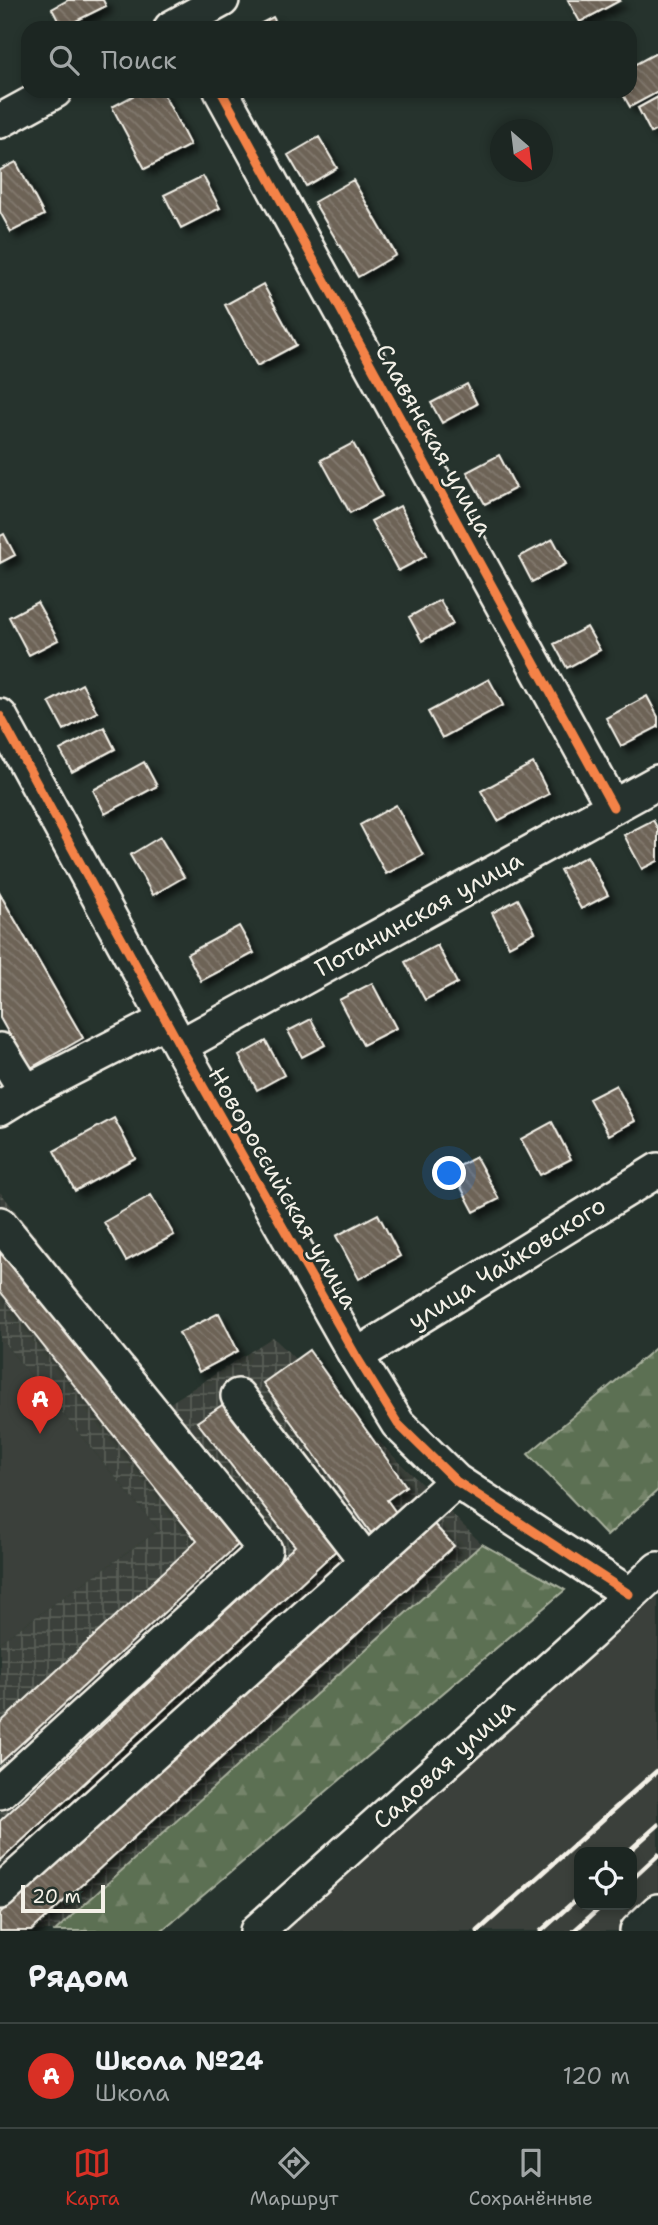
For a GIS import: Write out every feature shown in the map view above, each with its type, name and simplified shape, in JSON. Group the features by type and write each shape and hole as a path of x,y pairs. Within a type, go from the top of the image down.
{"street":[{"path":"178,19 222,0"},
{"path":"0,121 42,98"},
{"name":"Славянская улица","path":"225,98 613,807"},
{"name":"Новороссийская улица","path":"0,716 173,1033 356,1356 398,1424 456,1481 629,1594"},
{"name":"Потанинская улица","path":"13,1100 173,1033 658,782"},
{"path":"0,1050 13,1100"},
{"name":"улица Чайковского","path":"356,1356 658,1170"},
{"path":"0,1224 265,1550 0,1792"},
{"path":"238,1396 367,1562"},
{"path":"0,1892 456,1481"},
{"name":"Садовая улица","path":"257,1931 658,1569"},
{"path":"637,1931 658,1911"}],"shaded area":[{"path":"0,1192 170,1403 273,1337 482,1544 55,1931 0,1931 0,1642 159,1530 0,1338"},
{"path":"0,1338 159,1530 0,1642"},
{"path":"658,1597 658,1931 265,1931"}],"green space":[{"path":"658,1346 658,1490 607,1536 528,1454"},
{"path":"482,1544 565,1590 161,1931 55,1931"}],"building":[{"path":"68,0 103,0 106,6 76,21 58,21 52,9"},
{"path":"568,0 621,0 582,21"},
{"path":"658,52 658,92 630,107 625,98 637,98 637,63"},
{"path":"658,97 658,129 651,133 638,108"},
{"path":"129,98 166,98 190,145 145,169 112,107"},
{"path":"319,137 337,168 306,186 288,155"},
{"path":"16,162 44,215 11,232 0,212 0,170"},
{"path":"203,176 220,208 181,228 164,195"},
{"path":"353,180 396,255 358,277 314,202"},
{"path":"263,284 296,345 257,366 225,305"},
{"path":"467,384 477,404 442,423 431,403"},
{"path":"353,443 382,496 350,513 321,460"},
{"path":"499,455 516,488 485,504 467,472"},
{"path":"400,506 426,556 398,571 371,521"},
{"path":"4,534 15,555 0,563 0,536"},
{"path":"553,539 566,564 532,582 519,557"},
{"path":"440,600 453,624 422,641 409,617"},
{"path":"37,602 58,640 29,655 9,617"},
{"path":"587,627 600,650 567,668 554,644"},
{"path":"489,679 503,705 442,738 428,712"},
{"path":"82,684 97,712 64,730 49,702"},
{"path":"647,696 658,717 658,727 621,746 606,718"},
{"path":"104,727 115,749 72,772 60,750"},
{"path":"144,762 157,786 105,814 93,790"},
{"path":"533,763 549,794 498,821 481,791"},
{"path":"396,805 423,855 386,874 360,825"},
{"path":"653,820 658,829 658,861 642,869 624,835"},
{"path":"160,837 184,877 153,895 130,855"},
{"path":"587,856 608,895 581,909 560,870"},
{"path":"0,894 83,1038 29,1069 0,1018"},
{"path":"518,899 535,932 509,946 492,913"},
{"path":"239,926 254,953 201,981 187,954"},
{"path":"437,945 457,983 425,1000 405,962"},
{"path":"372,983 396,1028 363,1045 339,1000"},
{"path":"311,1019 325,1045 302,1057 288,1031"},
{"path":"266,1041 284,1075 257,1090 239,1056"},
{"path":"616,1085 635,1121 609,1135 589,1099"},
{"path":"114,1118 135,1158 75,1191 54,1151"},
{"path":"552,1122 571,1159 540,1175 521,1139"},
{"path":"476,1157 499,1199 474,1212 452,1170"},
{"path":"151,1195 174,1235 126,1261 104,1222"},
{"path":"378,1214 400,1256 359,1279 336,1236"},
{"path":"0,1241 241,1542 0,1763 0,1723 197,1541 0,1291"},
{"path":"219,1313 238,1351 199,1372 179,1333"},
{"path":"309,1350 406,1486 387,1500 397,1514 371,1533 263,1383"},
{"path":"228,1401 340,1547 0,1861 0,1821 295,1546 197,1422"},
{"path":"431,1521 454,1546 31,1931 0,1931 0,1913"}],"railway":[{"path":"478,1931 658,1770"},
{"path":"634,1847 658,1825"},
{"path":"637,1874 658,1855"},
{"path":"541,1931 574,1901"},
{"path":"574,1931 597,1910"}],"cycle path":[{"path":"225,98 613,807"},
{"path":"0,716 180,1046 356,1356 398,1424 456,1481 629,1594"}],"place":[{"name":"Школа №24","path":"40,1434"}]}
